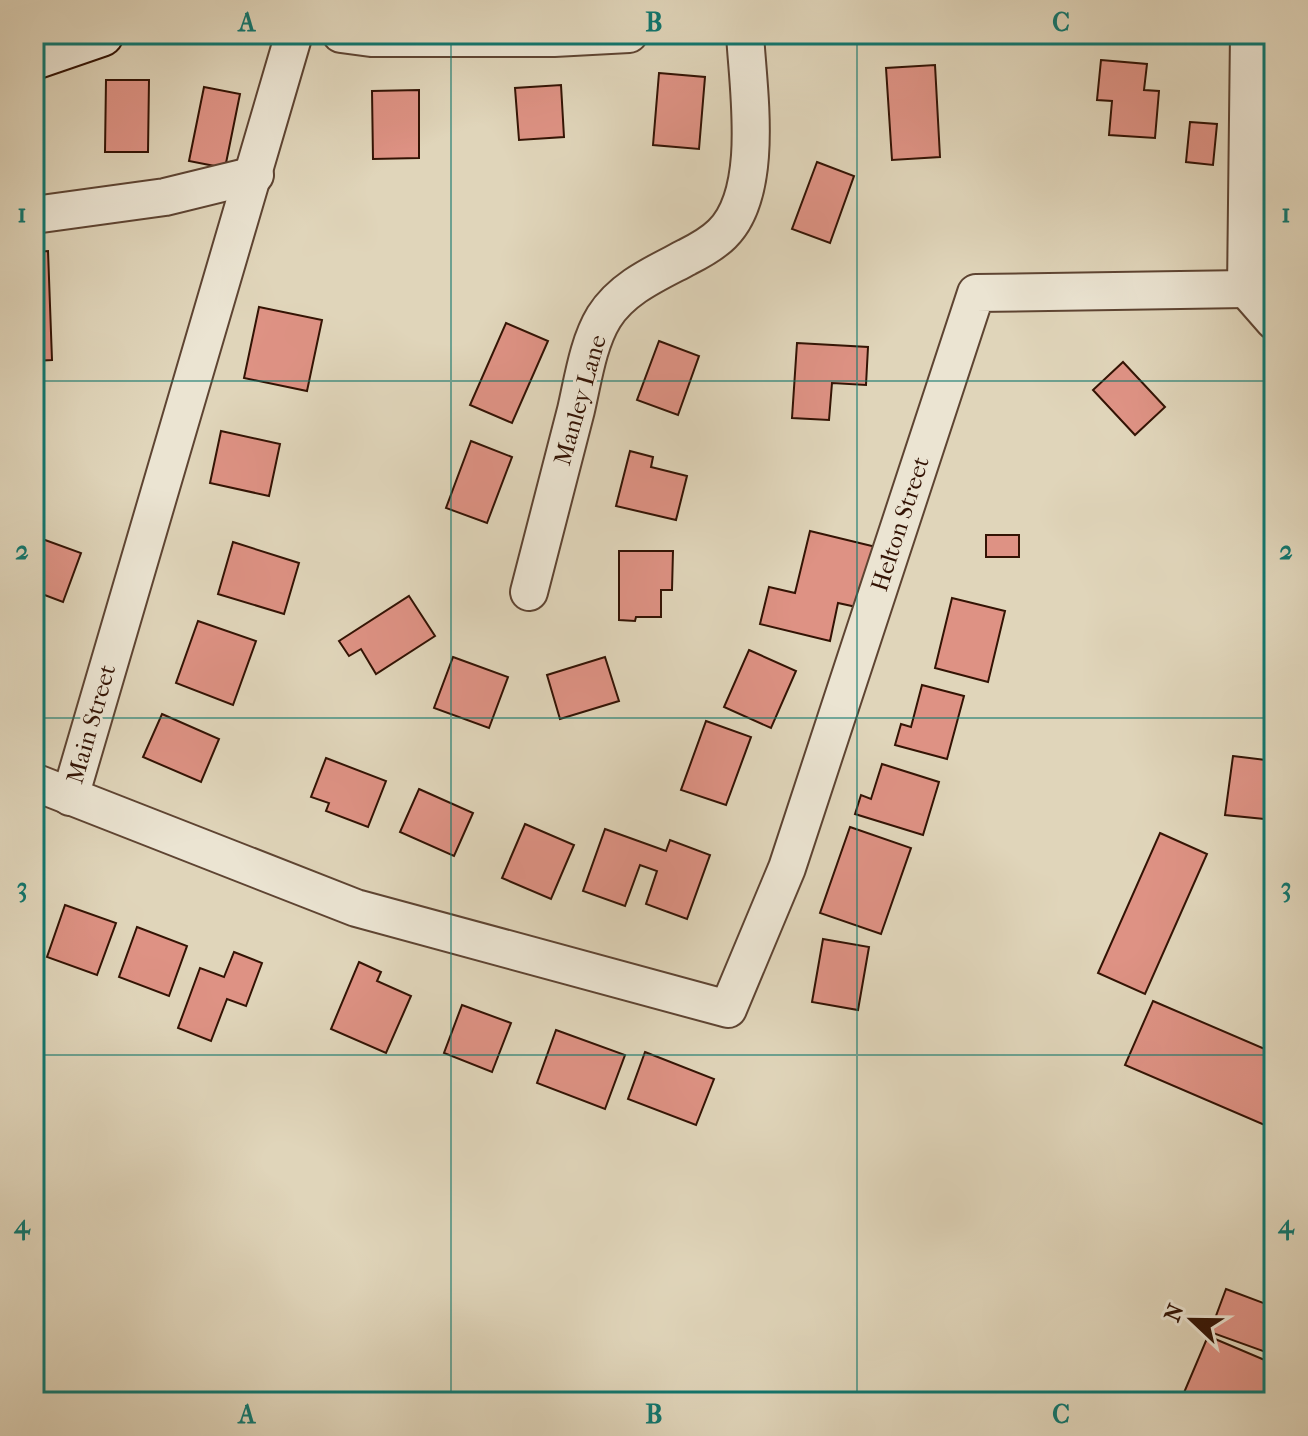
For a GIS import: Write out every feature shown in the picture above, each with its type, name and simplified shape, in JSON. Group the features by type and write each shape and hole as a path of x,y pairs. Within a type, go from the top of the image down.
{"main road":[{"path":"34,57 101,34"}],"street":[{"name":"Main Street","path":"294,34 70,797 356,908 728,1009"},
{"path":"359,35 554,38 629,34"},
{"name":"Manley Lane","path":"529,592 586,370 604,318 637,284 705,248 724,233 745,191 750,153 745,34"},
{"path":"1249,34 1246,289 1274,321"},
{"path":"34,215 165,197 255,175"},
{"name":"Helton Street","path":"728,1009 787,868 976,293 1246,289"},
{"path":"34,782 70,797"}],"building":[{"path":"1101,60 1147,64 1144,90 1159,91 1155,138 1109,135 1112,101 1097,100"},
{"path":"935,65 940,157 892,160 886,68"},
{"path":"659,73 705,77 699,149 653,145"},
{"path":"106,80 149,80 148,152 105,152"},
{"path":"561,85 564,137 519,140 515,88"},
{"path":"204,87 240,94 225,168 189,161"},
{"path":"419,90 419,158 373,159 372,91"},
{"path":"1190,122 1217,124 1213,165 1186,162"},
{"path":"817,162 854,176 830,243 792,229"},
{"path":"48,251 52,360 34,361 34,252"},
{"path":"259,307 322,320 307,391 244,378"},
{"path":"506,323 548,341 512,423 470,405"},
{"path":"659,341 699,356 678,415 637,400"},
{"path":"797,343 868,347 866,385 832,383 829,420 792,418"},
{"path":"1123,362 1165,407 1135,435 1093,390"},
{"path":"221,431 280,444 269,496 210,483"},
{"path":"471,441 512,457 487,523 446,508"},
{"path":"630,451 653,457 651,467 687,476 676,520 616,506"},
{"path":"810,531 876,547 861,608 838,603 830,641 760,624 769,587 795,593"},
{"path":"986,535 1019,535 1019,557 986,557"},
{"path":"34,536 81,553 63,602 34,591"},
{"path":"233,542 299,563 284,614 218,594"},
{"path":"619,551 673,551 672,590 661,590 661,617 619,620"},
{"path":"409,596 435,636 376,674 361,649 349,656 339,641"},
{"path":"952,598 1005,611 988,682 935,668"},
{"path":"198,621 256,641 233,705 176,683"},
{"path":"749,650 796,671 771,728 724,707"},
{"path":"453,657 508,677 489,728 434,708"},
{"path":"605,657 619,701 560,719 547,675"},
{"path":"922,685 964,696 947,759 895,745 901,724 911,727"},
{"path":"162,714 219,739 201,782 143,757"},
{"path":"706,721 751,737 726,805 681,790"},
{"path":"1233,756 1274,761 1274,820 1225,815"},
{"path":"326,758 386,781 368,827 326,811 329,803 311,797"},
{"path":"882,764 939,782 923,835 855,814 861,795 871,799"},
{"path":"419,789 473,813 454,856 400,832"},
{"path":"525,824 574,845 551,899 502,878"},
{"path":"850,827 911,848 881,934 820,913"},
{"path":"605,829 666,851 670,840 710,855 687,919 646,904 657,871 640,865 625,906 583,891"},
{"path":"1160,833 1207,854 1145,994 1098,973"},
{"path":"65,905 116,923 97,975 47,957"},
{"path":"137,927 187,946 169,996 119,977"},
{"path":"823,939 869,947 858,1010 812,1002"},
{"path":"234,952 262,963 246,1006 227,999 211,1041 178,1028 200,968 224,977"},
{"path":"359,962 381,972 377,981 411,996 386,1053 331,1029"},
{"path":"1153,1001 1274,1053 1274,1129 1125,1065"},
{"path":"462,1005 511,1023 492,1072 444,1053"},
{"path":"556,1030 625,1055 605,1109 537,1083"},
{"path":"645,1052 714,1079 696,1125 628,1099"},
{"path":"1226,1289 1274,1307 1274,1355 1210,1332"},
{"path":"1208,1336 1274,1364 1260,1402 1180,1402"}]}
